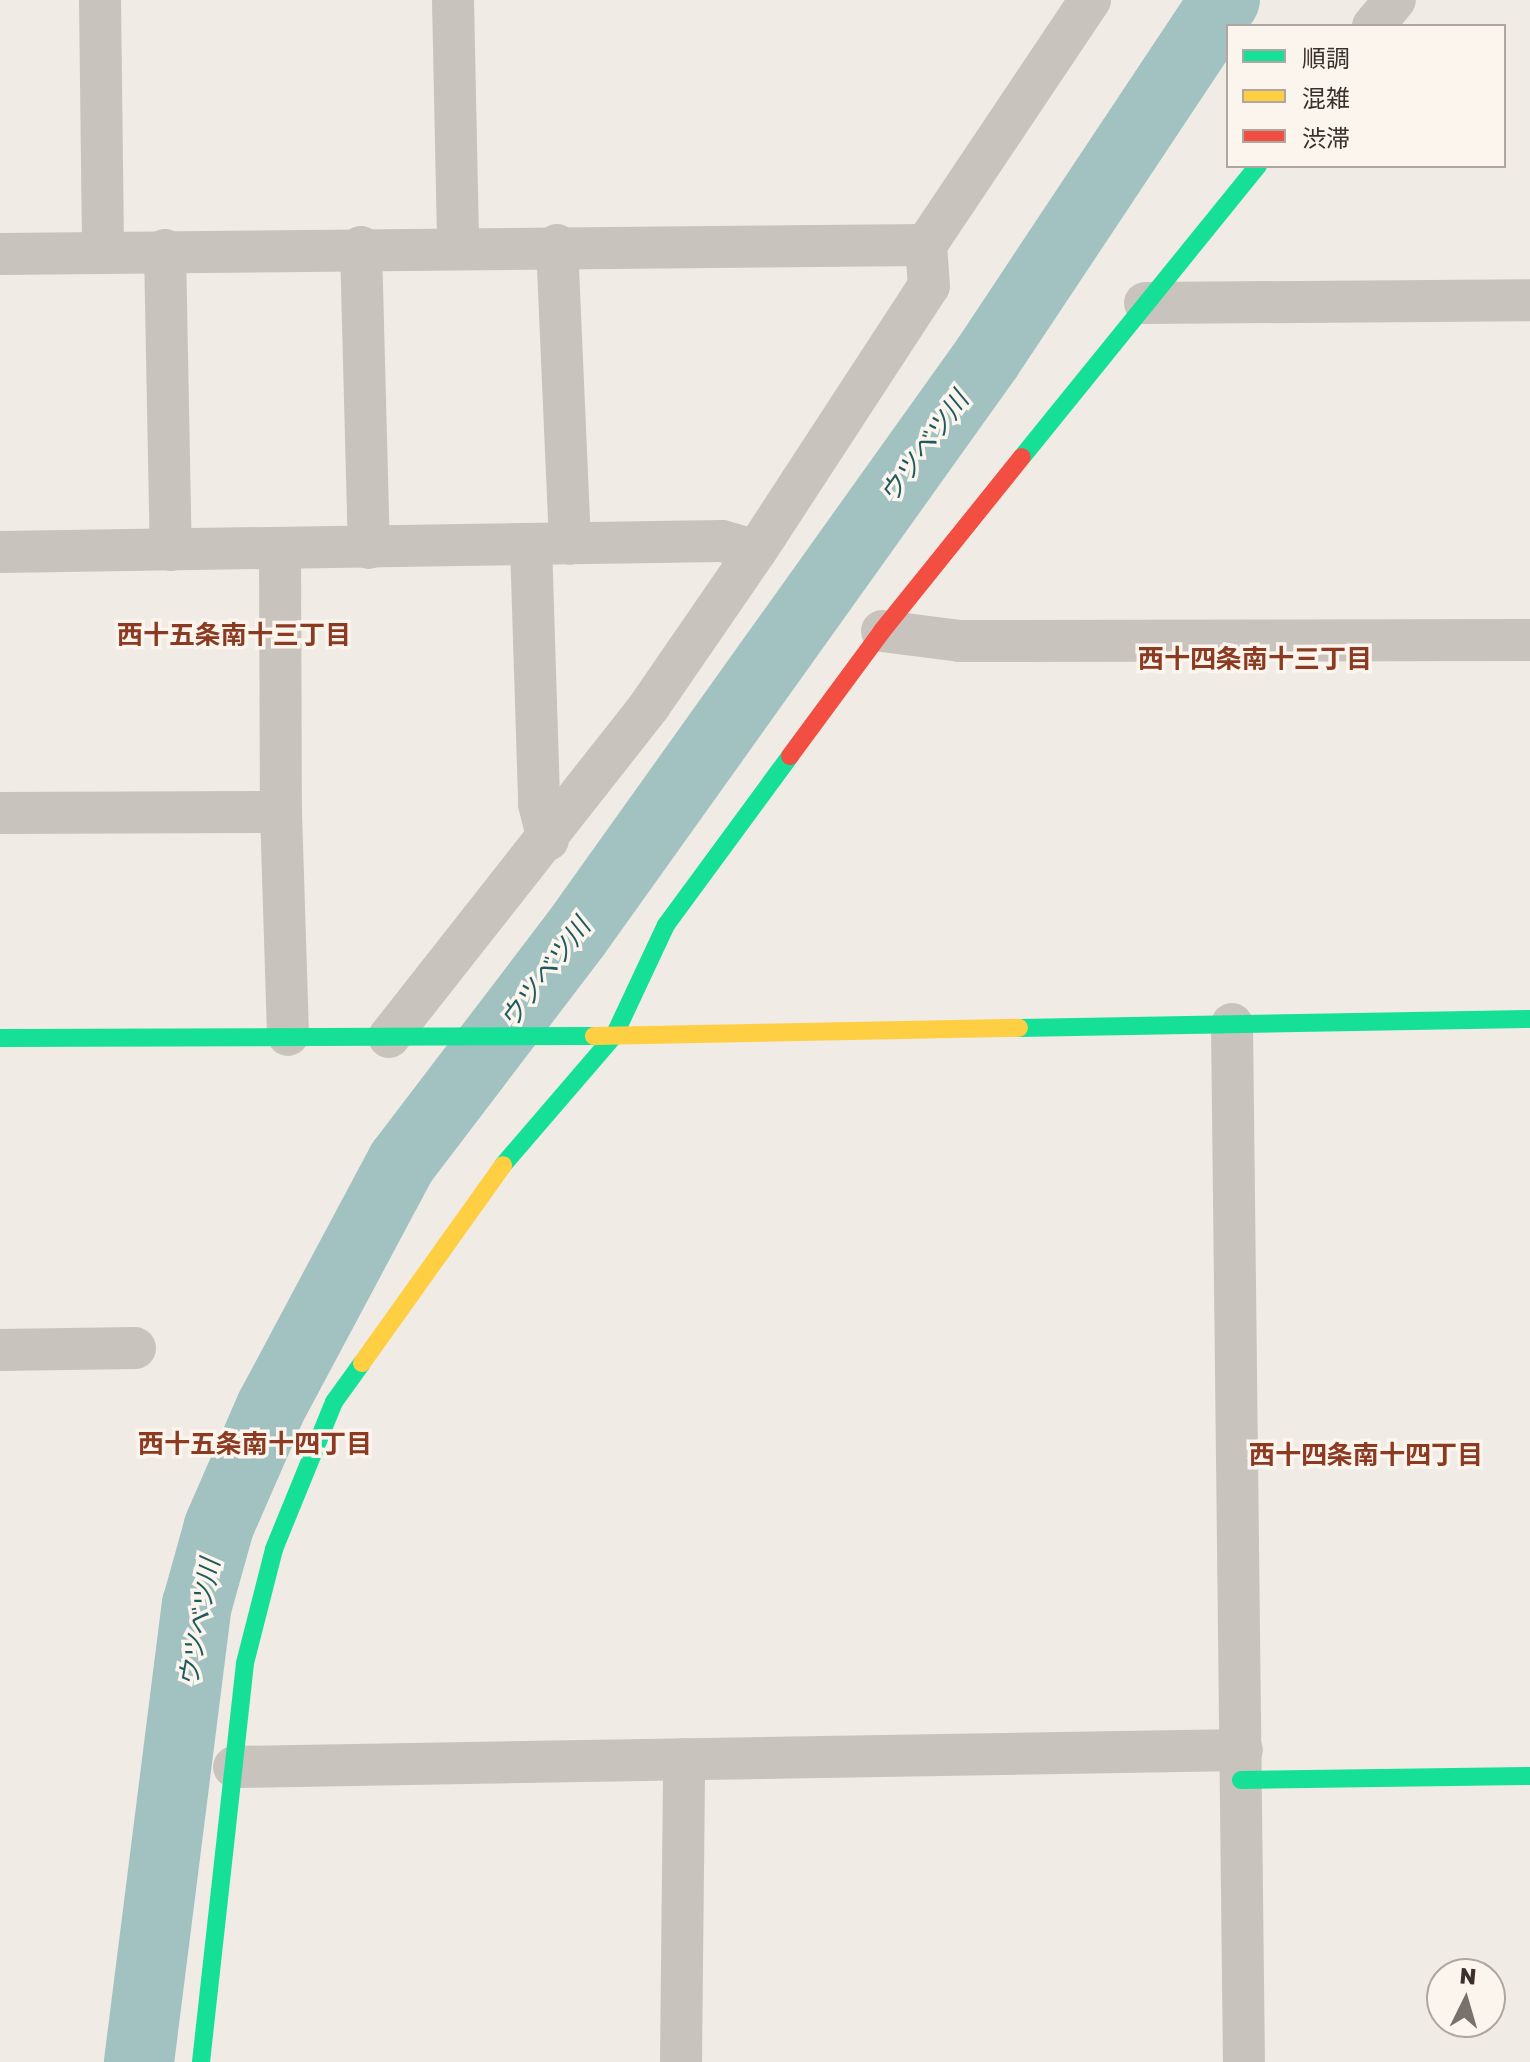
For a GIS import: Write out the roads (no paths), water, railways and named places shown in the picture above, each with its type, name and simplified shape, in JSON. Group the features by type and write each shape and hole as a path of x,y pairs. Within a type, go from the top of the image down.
{"street":[{"path":"100,0 103,251"},
{"path":"453,0 458,246"},
{"path":"407,1037 431,978 548,840 650,705 756,551 929,286 926,245 1090,0"},
{"path":"1375,24 1395,0"},
{"path":"201,2062 245,1663 274,1549 334,1402 513,1150 614,1036 666,925 882,631 1256,168"},
{"path":"0,254 557,245 926,245"},
{"path":"548,840 539,804 550,544 557,245"},
{"path":"361,247 369,548"},
{"path":"165,250 171,550"},
{"path":"1145,303 1530,300"},
{"path":"0,552 722,541 756,551"},
{"path":"280,549 281,812 288,1035"},
{"path":"882,631 960,641 1530,640"},
{"path":"0,813 281,812"},
{"path":"0,1038 614,1036 1530,1019"},
{"path":"1232,1024 1244,2062"},
{"path":"0,1350 135,1348"},
{"path":"234,1767 684,1759 1241,1765 1530,1776"},
{"path":"681,2062 684,1759"}],"waterway":[{"name":"ウツベツ川","path":"139,2062 197,1605 219,1526 270,1409 402,1162 575,935 987,358 1225,0"}],"district":[{"name":"西十五条南十三丁目","path":"234,635"},
{"name":"西十四条南十三丁目","path":"1255,659"},
{"name":"西十五条南十四丁目","path":"255,1444"},
{"name":"西十四条南十四丁目","path":"1366,1455"}]}
